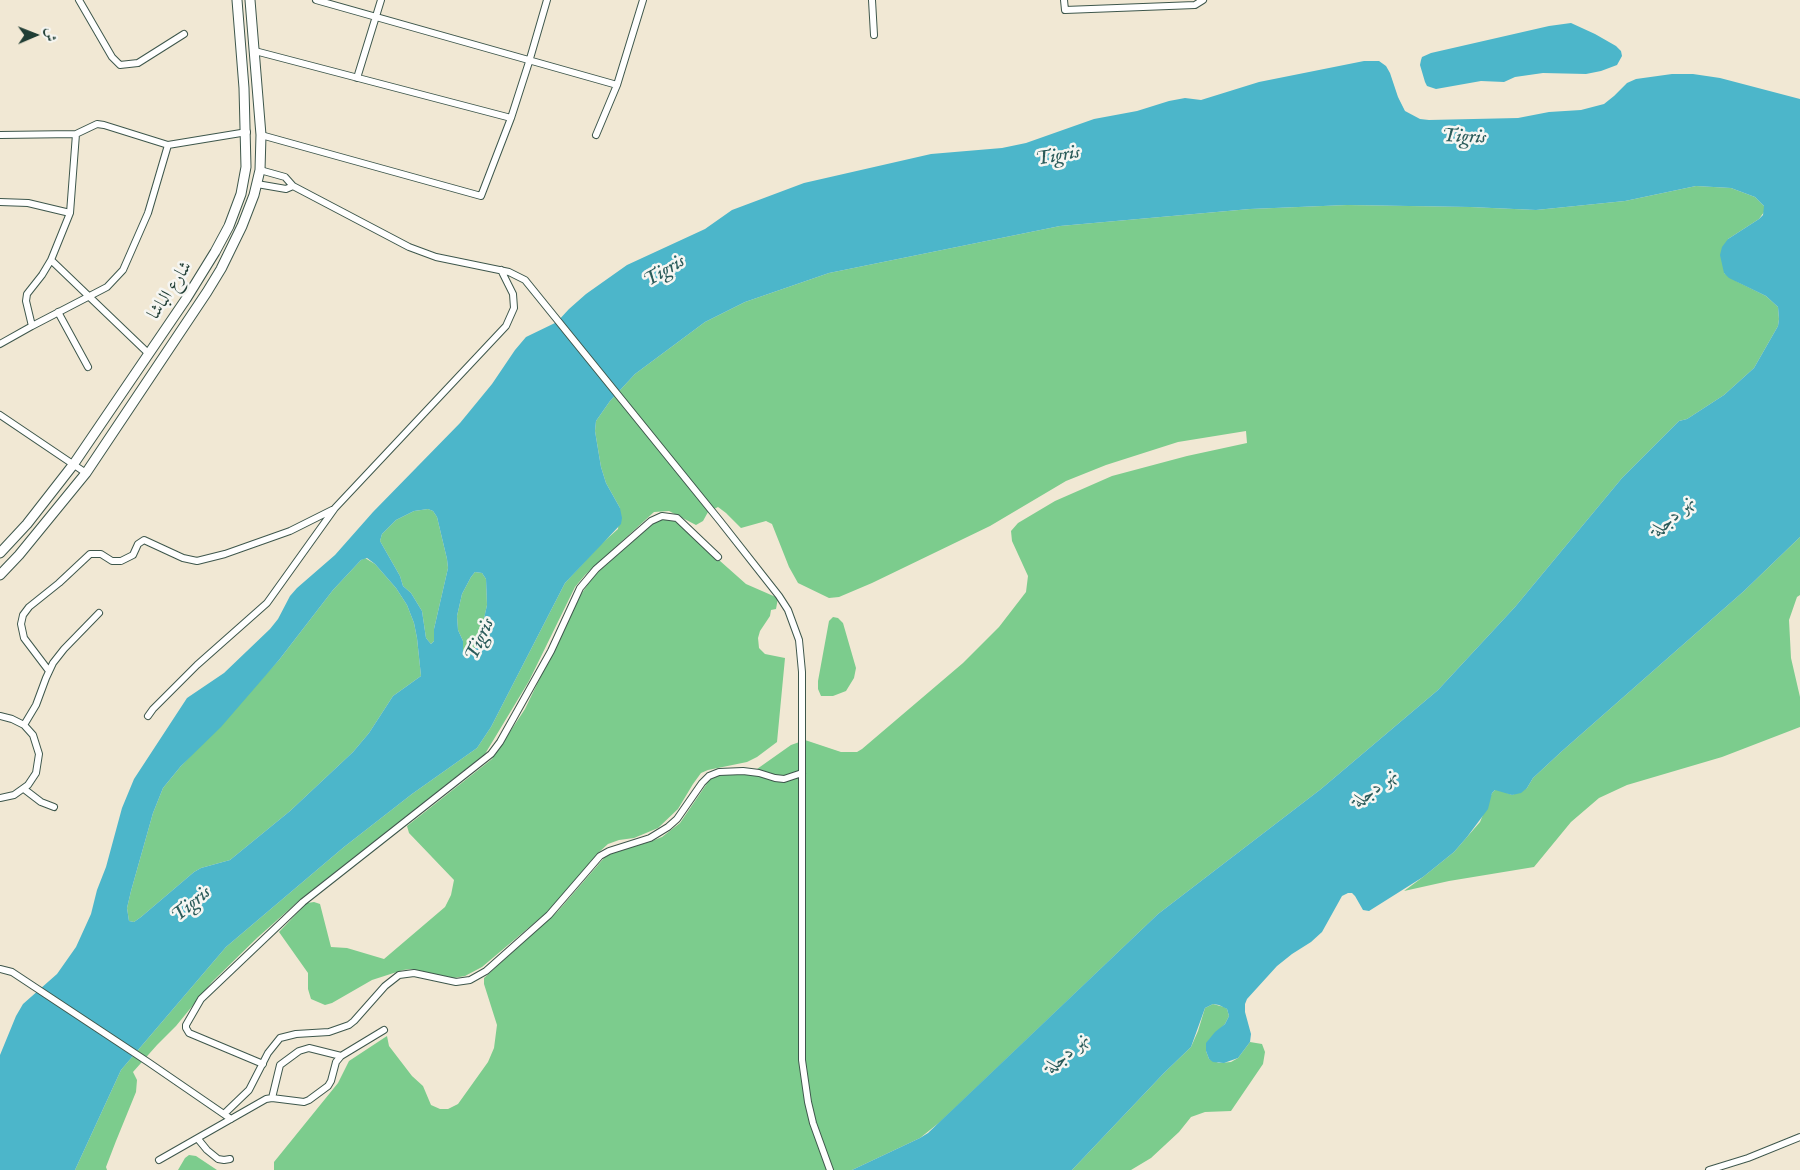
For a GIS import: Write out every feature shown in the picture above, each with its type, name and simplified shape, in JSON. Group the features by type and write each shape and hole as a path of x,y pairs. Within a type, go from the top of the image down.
{"main road":[{"name":"شارع الباشا","path":"0,553 27,524 73,465 202,274 229,226 245,180 247,132 237,0"},
{"path":"0,575 19,555 86,473 216,277 242,226 260,170 261,135 250,0"}],"street":[{"path":"79,0 112,57 120,65 138,64 184,34"},
{"path":"316,0 529,62 617,85"},
{"path":"356,78 381,0"},
{"path":"261,135 481,196 511,118 547,0"},
{"path":"596,135 617,85 643,0"},
{"path":"872,0 874,35"},
{"path":"1064,0 1064,10 1194,5 1203,0"},
{"path":"255,51 511,118"},
{"path":"0,135 76,134 92,125 104,125 168,146 247,132"},
{"path":"32,326 26,301 27,294 51,260 70,213 76,134"},
{"path":"0,344 107,287 123,270 148,213 168,146"},
{"path":"260,170 285,177 294,186 422,253 502,270 521,276 532,286 779,596 794,624 801,656 802,1060 813,1123 829,1167"},
{"path":"257,184 286,189 294,186"},
{"path":"0,202 28,204 70,213"},
{"path":"51,260 149,354"},
{"path":"148,716 197,665 268,603 335,508 506,326 514,308 514,301 513,294 502,270"},
{"path":"58,312 88,367"},
{"path":"0,415 86,473"},
{"path":"49,671 24,638 21,624 23,615 29,607 59,583 90,554 102,554 112,561 121,562 133,555 138,544 144,540 183,558 197,561 226,554 290,531 335,508"},
{"path":"263,1064 190,1033 186,1025 201,999 303,902 491,754 500,742 551,651 580,588 596,569 651,521 662,516 677,518 718,557"},
{"path":"24,725 36,705 49,671 64,649 99,613"},
{"path":"0,716 24,725 33,735 39,754 36,774 24,789 14,795 0,798"},
{"path":"224,1114 249,1090 273,1045 280,1038 296,1034 330,1032 349,1025 385,986 399,975 414,973 456,982 470,980 486,971 549,915 600,856 609,851 650,838 668,827 677,819 709,776 720,772 744,770 784,779 802,773"},
{"path":"24,789 41,802 54,808"},
{"path":"0,968 12,972 231,1119"},
{"path":"159,1160 266,1099 304,1102 310,1100 328,1086 336,1062 341,1056 384,1030"},
{"path":"272,1098 280,1065 299,1051 310,1048 341,1056"},
{"path":"1709,1170 1748,1158 1800,1137"},
{"path":"198,1139 207,1150 218,1158 230,1159"}],"green space":[{"path":"1696,186 1731,188 1755,197 1764,206 1764,212 1759,219 1728,239 1724,273 1766,296 1778,307 1778,326 1754,368 1724,395 1687,419 1679,421 1622,478 1515,607 1438,690 1321,789 1158,914 940,1122 920,1138 852,1170 274,1170 274,1162 338,1083 349,1061 387,1036 389,1046 412,1076 423,1086 431,1105 440,1109 448,1109 458,1104 488,1062 494,1048 497,1025 484,984 484,978 558,911 604,858 610,854 662,837 680,823 710,779 757,769 791,745 805,740 841,752 857,752 963,663 999,627 1026,592 1028,576 1012,541 1011,531 1018,523 1055,501 1112,476 1187,456 1247,443 1246,431 1178,442 1106,465 1066,481 990,526 839,597 829,598 798,583 789,567 772,524 766,521 741,528 718,507 708,512 703,521 696,525 669,511 654,512 585,575 575,587 529,681 485,754 302,898 212,982 176,1026 133,1072 137,1080 136,1092 106,1167 107,1170 75,1170 121,1070 226,947 344,847 412,794 477,748 491,727 565,583 600,545 618,529 620,508 606,483 601,467 595,431 596,421 610,401 635,374 705,322 745,302 829,273 1060,226 1250,209 1347,205 1536,210 1625,201"},
{"path":"428,509 433,511 437,517 448,568 434,629 434,641 431,644 426,638 422,611 411,593 403,586 400,576 380,541 382,534 396,520 414,511"},
{"path":"663,518 675,521 746,584 778,598 776,609 771,610 770,616 760,631 758,638 759,648 765,654 785,658 777,742 747,762 701,773 678,809 658,828 634,838 608,844 598,853 552,908 482,967 465,976 454,978 411,969 403,970 372,980 332,1003 325,1005 311,999 308,989 308,973 279,932 307,903 314,902 320,904 331,947 347,948 384,959 445,907 451,895 454,880 409,833 407,826 492,759 525,709 578,599 588,584 597,573 654,523"},
{"path":"1800,537 1800,595 1797,597 1789,620 1791,658 1800,697 1800,727 1722,757 1627,785 1599,798 1571,822 1534,867 1449,881 1404,891 1454,852 1480,822 1495,790 1512,795 1527,788 1533,778 1561,752 1744,591"},
{"path":"365,558 375,564 396,588 407,605 417,638 421,676 393,696 369,733 353,752 290,811 230,860 201,868 194,872 141,917 134,922 129,921 127,908 131,891 153,813 163,788 279,660 333,590"},
{"path":"475,572 482,573 486,579 487,605 479,642 472,654 466,656 463,654 463,641 458,630 457,616 462,594"},
{"path":"833,617 838,618 843,623 856,668 854,678 846,691 833,696 821,696 818,689 818,681 829,621"},
{"path":"1213,1004 1227,1009 1229,1016 1225,1024 1209,1040 1206,1051 1209,1059 1219,1063 1231,1062 1238,1058 1250,1042 1262,1044 1265,1052 1263,1064 1231,1111 1205,1112 1191,1117 1179,1132 1151,1158 1131,1170 1072,1170 1191,1047 1205,1008"},
{"path":"189,1155 196,1156 217,1170 178,1170"}],"water":[{"path":"1571,23 1616,46 1621,51 1622,56 1617,65 1586,74 1543,73 1515,77 1504,82 1481,81 1436,89 1427,86 1425,82 1420,65 1421,60 1422,57 1431,53 1549,26"},
{"path":"1364,61 1379,61 1386,66 1390,73 1405,111 1420,119 1429,120 1518,118 1549,112 1581,110 1604,104 1627,83 1636,79 1672,74 1693,74 1720,78 1800,99 1800,537 1744,591 1561,752 1533,778 1527,788 1521,793 1512,795 1495,790 1492,793 1488,809 1467,837 1454,852 1423,877 1369,911 1363,910 1352,893 1342,896 1322,932 1277,966 1247,999 1245,1012 1251,1034 1250,1042 1238,1058 1224,1063 1213,1062 1209,1059 1206,1043 1225,1024 1229,1016 1227,1009 1219,1005 1213,1004 1205,1008 1191,1047 1072,1170 852,1170 928,1133 1158,914 1321,789 1438,690 1515,607 1622,478 1679,421 1687,419 1724,395 1754,368 1778,326 1778,307 1766,296 1729,278 1724,273 1720,255 1722,247 1728,239 1763,215 1764,206 1755,197 1731,188 1696,186 1625,201 1536,210 1347,205 1250,209 1060,226 829,273 745,302 705,322 635,374 610,401 596,421 595,431 601,467 606,483 620,508 621,524 565,583 491,727 477,748 412,794 344,847 226,947 121,1070 75,1170 0,1170 0,1055 23,1004 57,974 76,947 91,914 122,808 134,779 187,698 224,673 270,629 297,588 335,555 373,512 460,423 492,384 526,337 557,322 586,294 627,265 705,229 732,210 804,183 931,154 1002,148 1026,143 1094,119 1137,111 1185,98 1201,100 1259,82","holes":["428,509 433,511 437,517 448,568 434,629 434,641 431,644 426,638 422,611 411,593 403,586 400,576 380,541 382,534 396,520 414,511","367,558 375,564 396,588 407,605 417,638 421,676 393,696 369,733 353,752 290,811 230,860 201,868 194,872 141,917 134,922 129,921 127,908 131,891 153,813 163,788 181,766 221,727 279,660 333,590 361,560","475,572 482,573 486,579 487,605 479,641 472,654 466,656 463,654 463,641 458,630 457,616 462,594"]}],"water label":[{"name":"Tigris","path":"1464,138"},
{"name":"Tigris","path":"1058,157"},
{"name":"Tigris","path":"665,272"},
{"name":"نهر دجلة","path":"1674,517"},
{"name":"Tigris","path":"481,640"},
{"name":"نهر دجلة","path":"1376,789"},
{"name":"Tigris","path":"192,905"},
{"name":"نهر دجلة","path":"1068,1054"}]}
